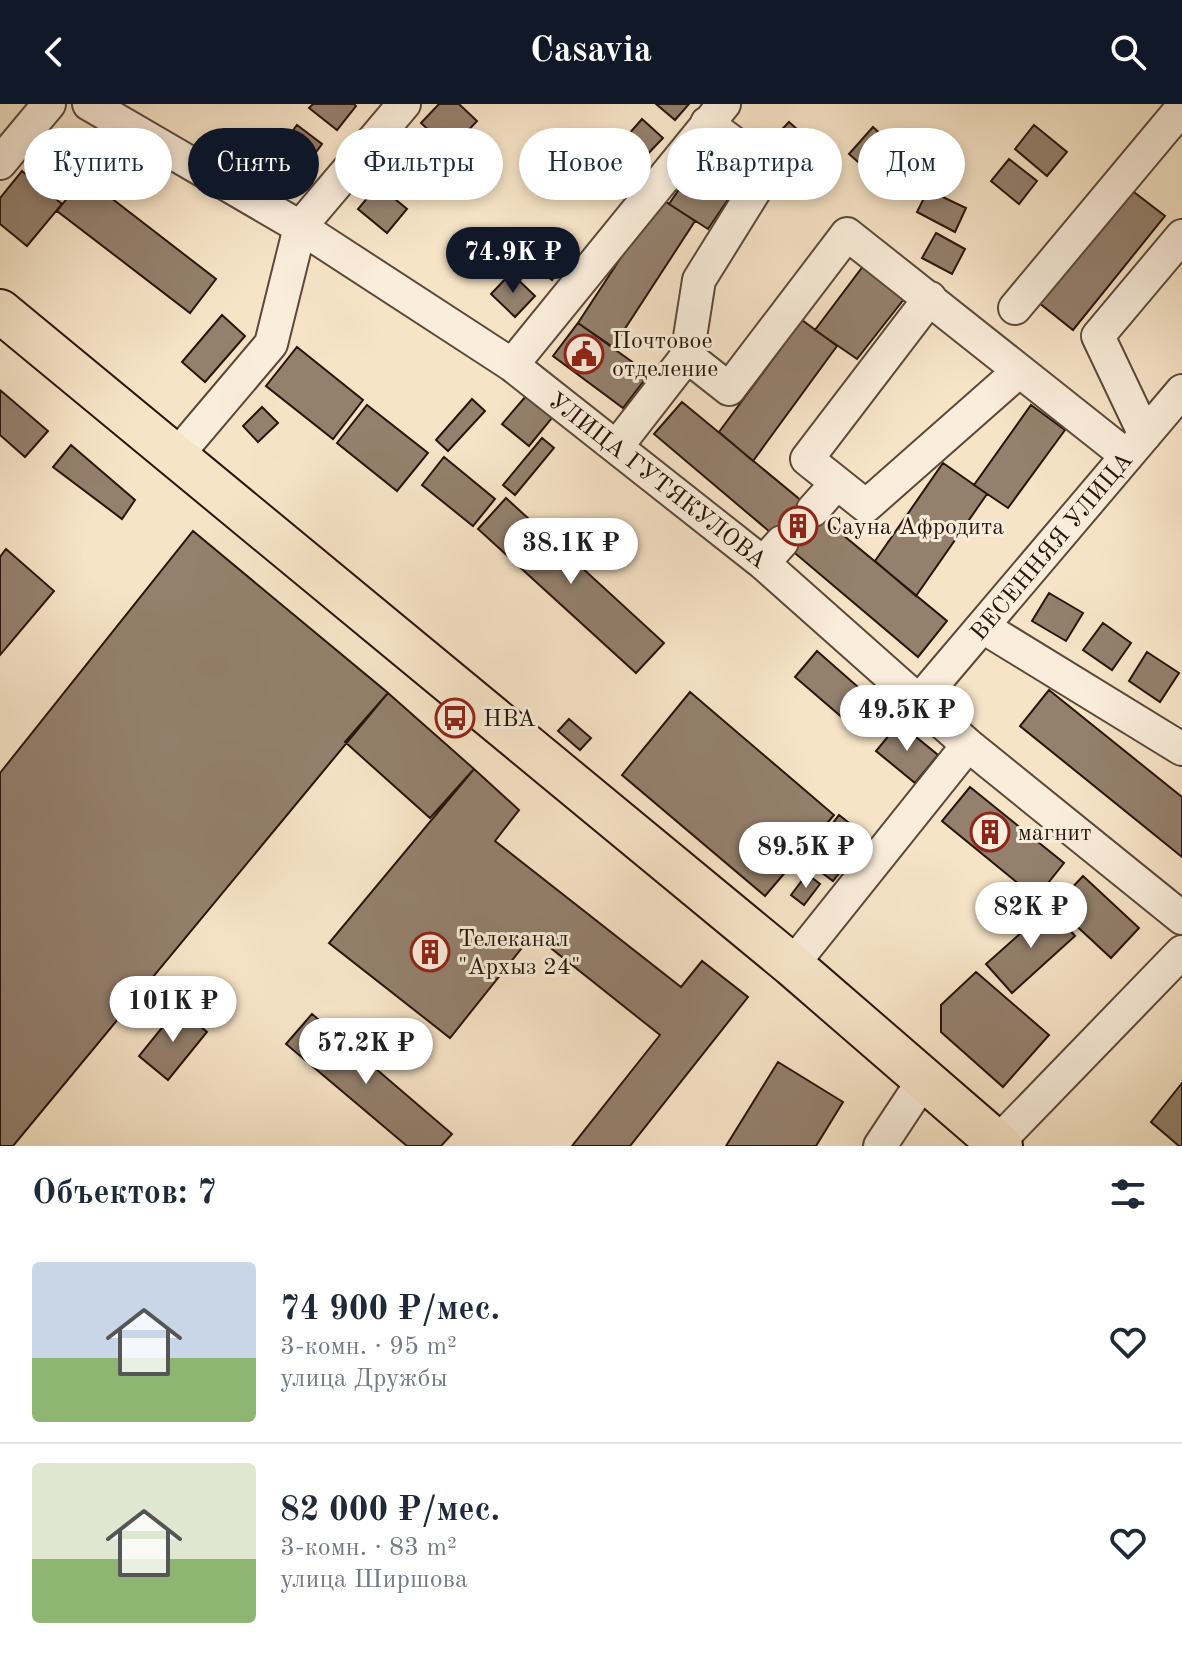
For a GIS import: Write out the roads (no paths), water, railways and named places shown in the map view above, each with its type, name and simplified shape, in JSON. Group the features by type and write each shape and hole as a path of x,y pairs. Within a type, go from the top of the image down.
{"main road":[{"path":"0,311 792,965 999,1144"}],"street":[{"path":"0,163 49,104"},
{"name":"УЛИЦА ГУТЯКУЛОВА","path":"89,104 300,227 512,365 617,446 773,552 919,701 968,745 1182,918"},
{"path":"177,455 271,344 300,227 404,104"},
{"path":"1015,308 1182,108"},
{"path":"512,365 716,114 768,169 699,280 687,356 617,446"},
{"path":"687,356 729,389 847,234 1019,371 1136,446"},
{"path":"1136,446 1098,336 1182,236"},
{"path":"930,298 807,459 866,506 1019,371"},
{"name":"ВЕСЕННЯЯ УЛИЦА","path":"919,701 1182,391"},
{"path":"813,510 837,483"},
{"path":"983,627 1182,749"},
{"path":"792,965 968,745"},
{"path":"999,1144 1182,952"},
{"path":"880,1146 923,1081"}],"tunnel":[{"path":"782,542 813,510"}],"place":[{"name":"Почтовое отделение","path":"584,354"},
{"name":"Сауна Афродита","path":"798,526"},
{"name":"НВА","path":"455,718"},
{"name":"магнит","path":"990,832"},
{"name":"Телеканал \"Архыз 24\"","path":"430,952"}]}
